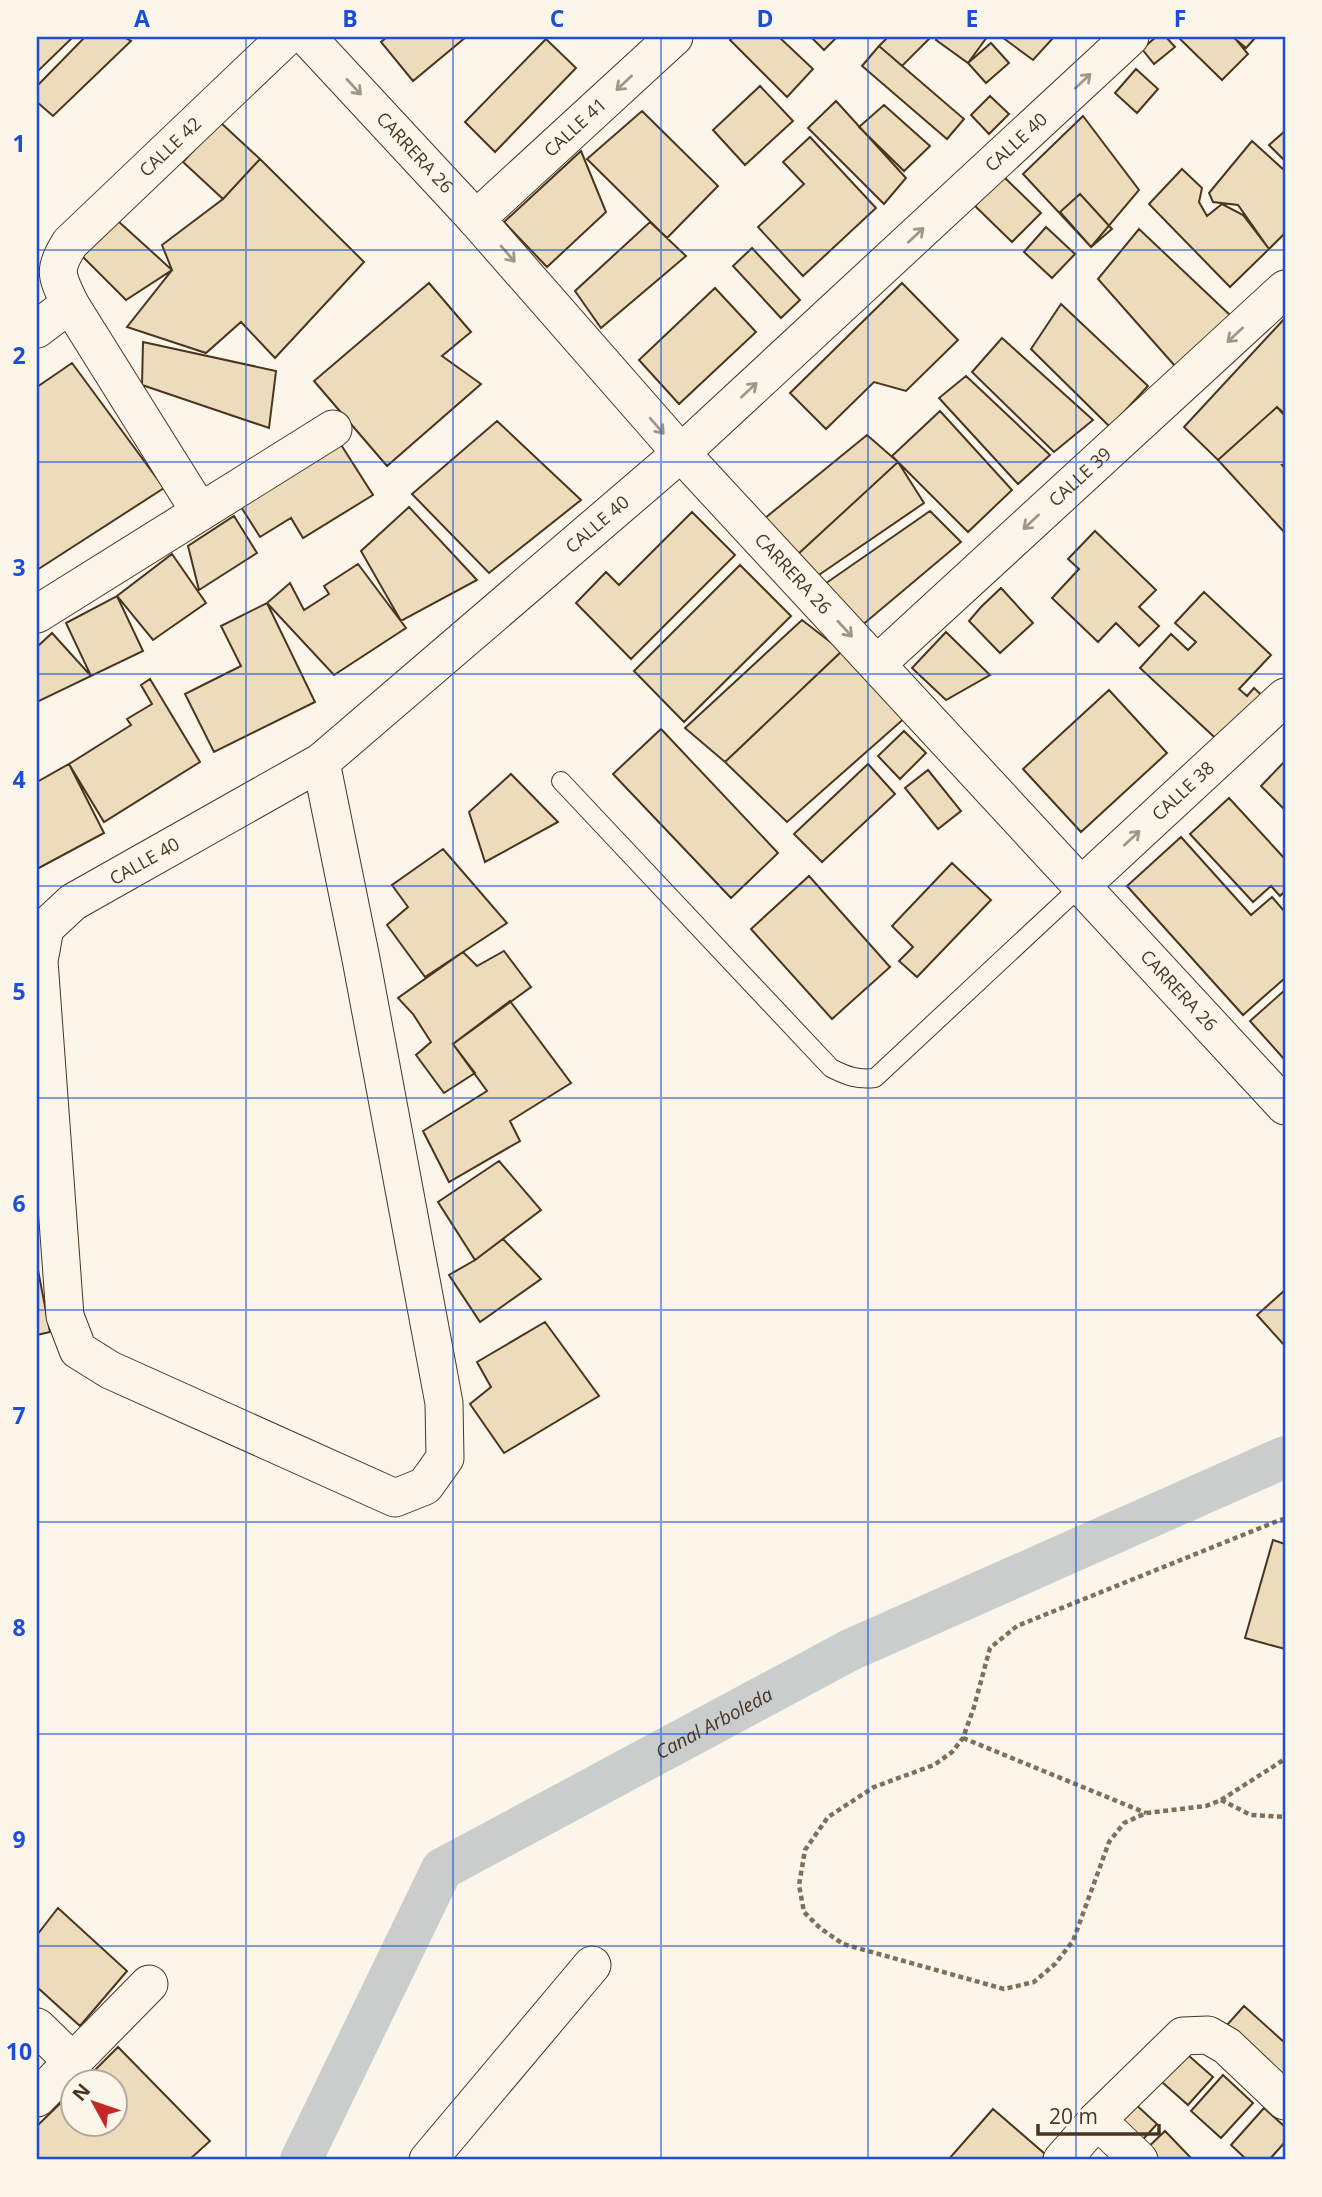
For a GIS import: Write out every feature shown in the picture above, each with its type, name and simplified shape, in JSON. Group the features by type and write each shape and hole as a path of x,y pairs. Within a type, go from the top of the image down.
{"street":[{"name":"CALLE 42","path":"70,304 58,278 59,261 70,243 286,37"},
{"name":"CARRERA 26","path":"307,37 476,219 681,453 1285,1106"},
{"name":"CALLE 41","path":"476,219 674,37"},
{"name":"CALLE 40","path":"321,762 361,959 444,1403 445,1458 425,1486 395,1498 110,1370 78,1350 65,1316 39,961 45,928 73,902 321,762 681,453 1130,37"},
{"name":"CALLE 39","path":"877,664 1285,289"},
{"path":"37,329 70,304 200,512"},
{"path":"37,614 333,429"},
{"name":"CALLE 38","path":"1082,885 1285,697"},
{"path":"428,2160 592,1965"},
{"path":"37,2098 149,1984"},
{"path":"37,2027 74,2062"},
{"path":"1062,2160 1097,2120 1183,2036 1208,2035 1227,2046 1285,2101"},
{"path":"1097,2120 1139,2160"}],"lane":[{"path":"561,781 831,1068 860,1080 875,1078 1082,885"}],"path":[{"path":"1285,1519 1017,1626 1000,1637 990,1648 963,1738 952,1752 934,1765 874,1787 828,1816 805,1850 799,1885 804,1912 820,1928 843,1944 1004,1989 1034,1982 1055,1964 1073,1941 1110,1842 1124,1823 1146,1813 1206,1806 1221,1800 1285,1759"},
{"path":"963,1738 1146,1813"},
{"path":"1221,1800 1251,1815 1285,1817"}],"building":[{"path":"37,37 73,37 37,72"},
{"path":"85,37 124,37 131,41 53,116 37,102 37,86"},
{"path":"387,37 466,37 413,81 381,42"},
{"path":"733,37 779,37 813,69 787,97 730,40"},
{"path":"811,37 837,37 824,50"},
{"path":"888,37 931,37 902,66 879,46"},
{"path":"938,37 987,37 968,63 936,40"},
{"path":"1002,37 1054,37 1033,60"},
{"path":"1156,37 1166,37 1175,47 1154,64 1142,49"},
{"path":"1178,37 1234,37 1248,54 1222,80"},
{"path":"1233,37 1256,37 1246,48"},
{"path":"546,39 576,68 495,152 465,122"},
{"path":"991,43 1009,63 986,83 968,63"},
{"path":"879,46 964,119 947,139 862,66"},
{"path":"1136,69 1158,89 1137,113 1115,93"},
{"path":"760,86 793,121 745,165 713,130"},
{"path":"990,96 1009,114 989,134 971,115"},
{"path":"836,101 906,178 884,204 808,128"},
{"path":"884,105 930,146 904,171 859,127"},
{"path":"642,111 718,186 667,238 587,159"},
{"path":"1083,116 1139,190 1091,247 1023,174"},
{"path":"220,122 260,159 223,199 183,162"},
{"path":"1285,131 1285,161 1269,145"},
{"path":"810,137 876,208 803,276 758,227 804,184 783,162"},
{"path":"1252,141 1285,171 1285,233 1269,249 1238,205 1213,202 1209,193"},
{"path":"581,151 606,212 547,267 504,222"},
{"path":"260,159 364,262 275,358 241,322 206,353 127,327 172,270 162,245 223,199"},
{"path":"1182,169 1202,188 1199,202 1207,216 1222,204 1243,215 1269,249 1230,287 1149,204"},
{"path":"1003,176 1041,213 1012,242 975,206"},
{"path":"1080,194 1112,229 1091,247 1060,212"},
{"path":"107,211 172,270 126,300 78,252"},
{"path":"650,222 686,256 601,328 575,291"},
{"path":"1046,227 1075,254 1052,278 1024,252"},
{"path":"1139,229 1232,317 1175,366 1098,279"},
{"path":"752,248 800,300 781,318 733,266"},
{"path":"429,283 471,332 442,356 481,384 387,466 314,381"},
{"path":"902,283 958,340 906,391 874,382 826,429 790,393"},
{"path":"715,288 756,332 679,404 639,360"},
{"path":"1061,304 1148,386 1110,427 1031,349"},
{"path":"1285,318 1285,414 1277,407 1218,460 1184,427"},
{"path":"1002,338 1093,420 1054,452 972,372"},
{"path":"143,342 276,371 269,428 142,385"},
{"path":"72,363 164,488 37,570 37,387"},
{"path":"966,376 1050,455 1018,484 939,398"},
{"path":"1277,407 1285,416 1285,464 1282,465 1285,468 1285,533 1218,460"},
{"path":"940,411 1012,490 968,532 892,456"},
{"path":"497,421 581,500 489,573 412,494"},
{"path":"867,435 898,462 796,556 759,523"},
{"path":"338,440 373,495 303,538 291,518 260,537 238,502"},
{"path":"898,462 924,503 813,579 796,556"},
{"path":"409,507 477,580 401,621 361,551"},
{"path":"930,511 961,542 860,627 819,588"},
{"path":"692,512 735,555 631,659 576,603 606,572 619,585"},
{"path":"234,516 257,553 199,590 188,546"},
{"path":"1095,531 1156,590 1139,607 1159,626 1139,646 1116,623 1098,642 1052,598 1079,569 1068,559"},
{"path":"172,554 206,603 153,640 117,596"},
{"path":"358,564 406,628 334,675 267,603 290,583 304,610 329,594 324,586"},
{"path":"740,565 791,616 684,722 634,671"},
{"path":"1001,588 1033,623 1000,653 969,621"},
{"path":"1204,592 1271,655 1239,689 1247,696 1254,688 1268,701 1225,747 1140,668 1171,634 1188,650 1196,642 1175,623"},
{"path":"117,596 143,651 91,676 66,623"},
{"path":"267,603 315,702 214,752 185,694 241,666 221,626"},
{"path":"802,620 842,651 725,762 685,728"},
{"path":"946,632 990,675 946,700 912,668"},
{"path":"52,633 91,676 37,702 37,647"},
{"path":"842,651 907,716 787,822 725,762"},
{"path":"150,679 200,762 104,822 69,764 131,725 127,719 152,704 141,685"},
{"path":"1109,690 1167,753 1081,832 1023,769"},
{"path":"661,729 778,853 731,898 613,774"},
{"path":"904,731 926,753 900,779 878,756"},
{"path":"1285,761 1285,810 1261,786"},
{"path":"69,764 104,833 37,869 37,782"},
{"path":"868,764 895,794 822,862 794,834"},
{"path":"928,770 961,811 938,829 905,788"},
{"path":"511,774 558,822 485,862 469,812"},
{"path":"1229,798 1285,859 1285,891 1280,896 1271,886 1253,902 1190,834"},
{"path":"1181,837 1251,915 1272,897 1285,912 1285,978 1243,1015 1127,886"},
{"path":"443,849 507,923 425,977 387,925 408,907 392,885"},
{"path":"952,863 991,900 917,977 899,961 913,947 892,926"},
{"path":"809,876 890,967 832,1019 751,929"},
{"path":"504,951 531,987 453,1044 475,1073 444,1093 416,1055 431,1042 413,1014 398,998 463,952 477,966"},
{"path":"1285,990 1285,1058 1284,1059 1250,1021"},
{"path":"510,1001 571,1083 510,1121 520,1141 449,1182 423,1131 487,1091 453,1044"},
{"path":"499,1161 541,1210 475,1260 438,1202"},
{"path":"503,1239 541,1279 480,1322 449,1275"},
{"path":"37,1265 50,1332 37,1335"},
{"path":"1285,1290 1285,1346 1257,1315"},
{"path":"545,1322 599,1396 504,1453 470,1404 491,1387 477,1362"},
{"path":"1273,1540 1285,1544 1285,1649 1245,1638"},
{"path":"58,1908 127,1971 80,2026 37,1987 37,1935"},
{"path":"1244,2006 1285,2043 1285,2092 1219,2034"},
{"path":"118,2047 210,2141 189,2160 37,2160 37,2126 60,2104 60,2138 130,2138 130,2068 97,2068"},
{"path":"1180,2048 1213,2077 1188,2105 1155,2076"},
{"path":"1223,2075 1253,2103 1221,2138 1191,2111"},
{"path":"1132,2101 1157,2124 1137,2146 1112,2123"},
{"path":"1264,2108 1285,2127 1285,2142 1269,2160 1247,2160 1231,2145"},
{"path":"993,2109 1045,2154 1041,2160 948,2160"},
{"path":"1165,2131 1191,2158 1189,2160 1151,2160 1143,2152"}],"waterway":[{"name":"Canal Arboleda","path":"301,2160 442,1869 850,1650 1285,1457"}]}
